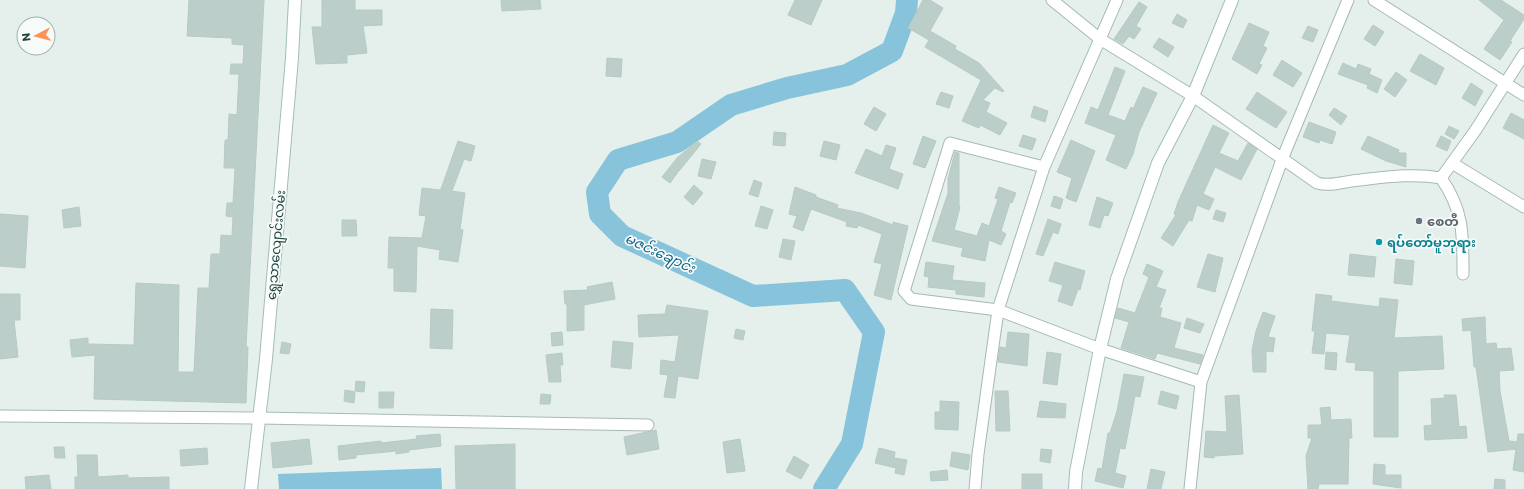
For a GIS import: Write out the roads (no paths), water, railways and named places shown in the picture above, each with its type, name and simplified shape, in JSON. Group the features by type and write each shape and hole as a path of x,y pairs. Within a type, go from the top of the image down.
{"street":[{"name":"ရွှေသာလျောင်းလမ်း","path":"251,489 259,418 292,58 295,0"},
{"path":"1052,0 1100,39 1193,96 1317,183 1324,185 1424,175 1441,178 1452,194 1461,218 1463,274"},
{"path":"975,489 998,310 1044,166 1117,0"},
{"path":"1075,489 1076,472 1100,349 1117,279 1158,163 1193,96 1232,0"},
{"path":"1190,489 1201,382 1282,157 1348,0"},
{"path":"1374,0 1524,95"},
{"path":"1441,178 1506,84 1524,54"},
{"path":"1044,166 950,143 904,291 911,298 998,310 1100,349 1201,382"},
{"path":"1452,163 1524,207"},
{"path":"0,416 259,418 648,425"}],"water":[{"path":"441,468 442,489 279,489 278,474"}],"waterway":[{"name":"မဇင်းချောင်း","path":"824,489 852,444 874,332 845,290 753,296 622,236 600,214 597,192 618,160 677,142 731,105 787,88 847,75 892,51 906,13 907,0"}],"place":[{"name":"စေတီ","path":"1419,221"},
{"name":"ရပ်တော်မူဘုရား","path":"1379,242"}]}
